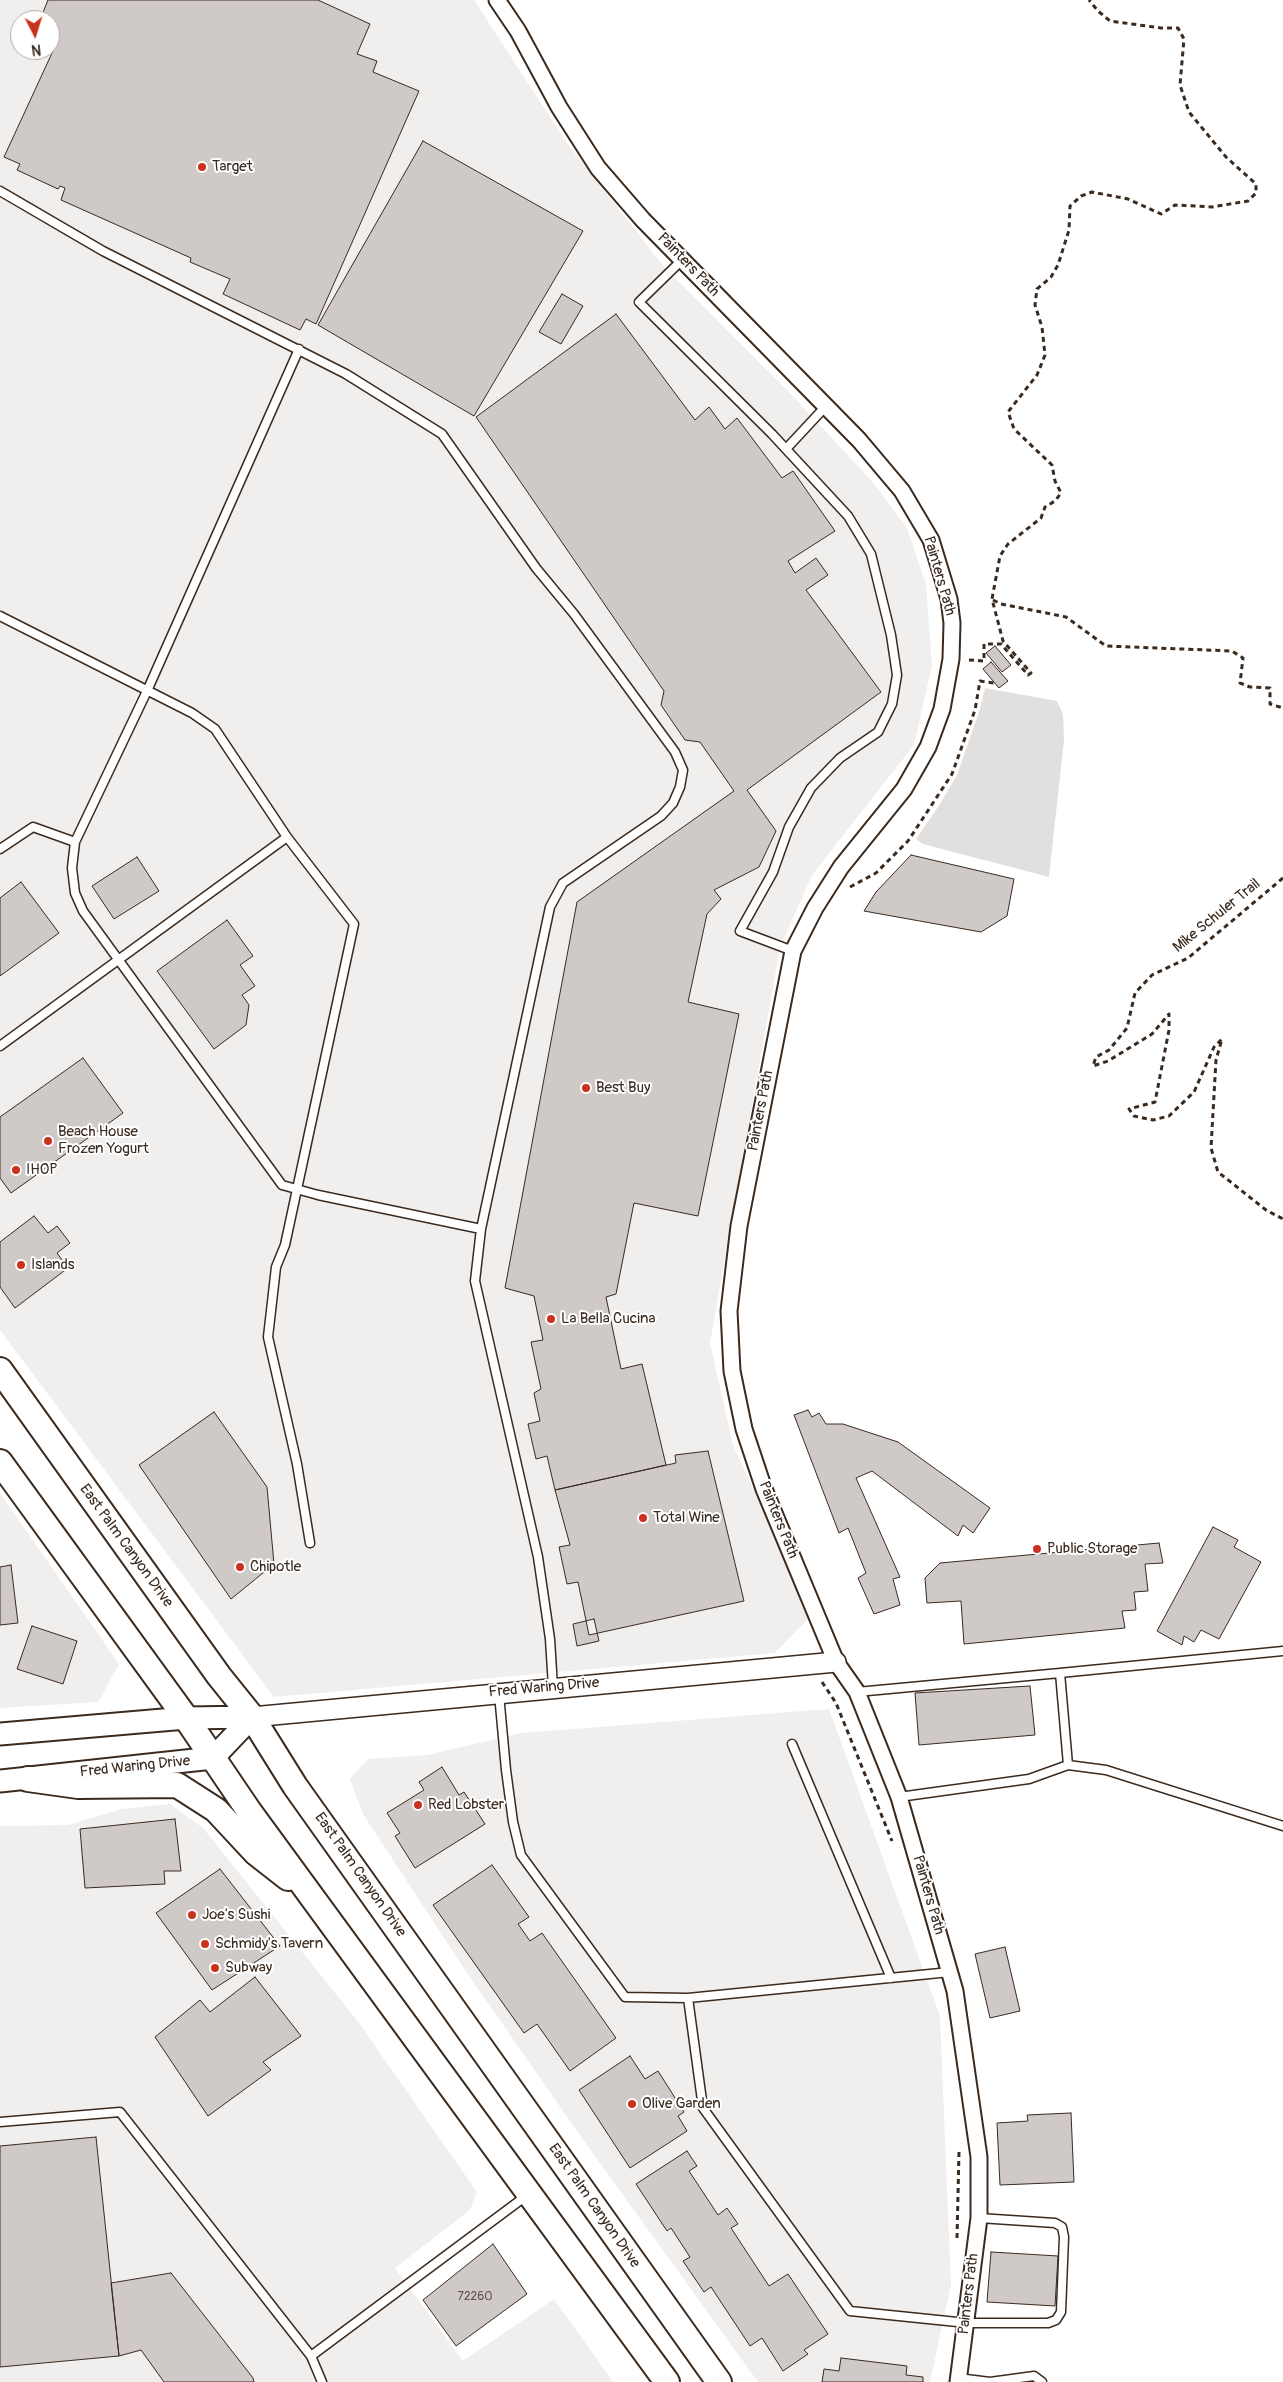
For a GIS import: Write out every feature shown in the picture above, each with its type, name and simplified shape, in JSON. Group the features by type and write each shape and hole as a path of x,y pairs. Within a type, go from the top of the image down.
{"main road":[{"name":"East Palm Canyon Drive","path":"0,1370 219,1676 252,1716 296,1786 719,2382"},
{"path":"0,1462 186,1718 311,1896 667,2382"},
{"name":"Fred Waring Drive","path":"0,1734 186,1718 252,1716"},
{"path":"213,1758 252,1716"},
{"path":"0,1745 26,1731"},
{"name":"Fred Waring Drive","path":"0,1782 213,1758"},
{"path":"28,1779 78,1786 177,1784 216,1810 256,1853 311,1896"}],"street":[{"name":"Painters Path","path":"497,0 518,31 559,107 598,168 643,220 859,440 902,491 931,540 949,599 952,624 952,659 942,709 928,747 904,789 842,866 815,908 793,952 739,1226 729,1311 732,1371 747,1438 764,1489 836,1662 857,1692 899,1797 955,1991 979,2157 979,2218 967,2323 958,2380"},
{"name":"Fred Waring Drive","path":"252,1716 836,1662"}],"lane":[{"path":"0,192 102,251 346,374 442,434 536,568 574,614 675,752 682,770 680,787 673,803 661,816 563,883 550,907 481,1229 475,1281 538,1557 550,1639 553,1687"},
{"path":"682,260 639,302 786,448 848,516 871,554 891,635 897,675 892,704 878,732 840,758 811,788 789,827 773,872 740,931 793,952"},
{"path":"299,349 146,691 75,842 72,868 75,893 83,911 282,1185 297,1190 481,1229"},
{"path":"786,448 826,406"},
{"path":"0,616 192,713 215,729 287,837 354,924 285,1245 276,1267 268,1337 297,1464 310,1543"},
{"path":"0,849 33,827 75,842"},
{"path":"0,1046 287,837"},
{"path":"857,1692 1283,1650"},
{"path":"1060,1673 1068,1765"},
{"path":"499,1692 513,1822 521,1855 625,1997 688,1998 950,1972"},
{"path":"792,1744 891,1978"},
{"path":"899,1797 1029,1779 1068,1765 1106,1770 1283,1826"},
{"path":"688,1998 703,2108 850,2311 967,2323 1048,2323 1056,2320 1061,2312 1064,2237 1062,2227 1055,2223 979,2218"},
{"path":"0,2122 120,2112 311,2356 322,2382"},
{"path":"311,2356 530,2193"},
{"path":"958,2380 990,2382 1034,2376 1042,2382"}],"path":[{"path":"969,660 984,661 984,644 1001,644 1028,675 1032,673 1003,641 992,600 1000,556 1008,544 1041,518 1045,508 1055,501 1060,493 1055,481 1052,465 1014,429 1008,412 1037,375 1046,355 1042,327 1035,305 1037,289 1051,277 1058,265 1068,230 1070,206 1081,196 1092,192 1128,198 1150,211 1161,214 1175,205 1212,207 1248,201 1256,194 1256,184 1226,157 1188,112 1180,85 1184,40 1178,28 1161,28 1110,21 1089,0"},
{"path":"992,600 1001,604 1066,617 1106,646 1232,651 1243,658 1240,683 1250,687 1270,688 1270,704 1283,708"},
{"path":"843,891 876,873 908,841 952,774 975,710 980,681 994,682"},
{"name":"Mike Schuler Trail","path":"1283,878 1188,958 1152,975 1135,993 1127,1028 1109,1050 1096,1057 1093,1066 1108,1061 1152,1034 1169,1014 1169,1030 1155,1102 1129,1109 1134,1116 1153,1120 1169,1116 1194,1092 1214,1047 1222,1039 1216,1060 1210,1148 1218,1172 1266,1210 1283,1219"},
{"path":"836,1703 894,1846"},
{"path":"957,2241 959,2146"}],"shaded area":[{"path":"0,0 474,0 567,143 665,268 787,390 870,479 907,528 926,584 932,665 914,745 812,875 780,948 710,1343 733,1445 812,1615 775,1653 274,1697 0,1330"},
{"path":"985,688 1057,701 1063,714 1064,740 1049,877 923,844 916,839 957,775 980,709"},
{"path":"0,1493 119,1664 98,1702 0,1708"},
{"path":"829,1709 940,2016 951,2285 930,2382 758,2382 579,2134 465,1970 363,1814 350,1779 368,1759 427,1755 522,1733"},
{"path":"170,1804 203,1828 359,2023 477,2192 470,2210 395,2268 463,2361 554,2299 613,2382 0,2382 0,1826 68,1825 122,1809"}],"building":[{"name":"Target","path":"48,0 318,0 370,24 357,54 377,61 373,72 419,91 316,324 306,319 300,330 223,294 230,279 190,262 191,258 61,200 65,188 60,186 58,189 17,170 20,164 4,157 49,60 60,60 60,10 44,10"},
{"path":"423,141 583,231 474,416 318,325"},
{"path":"562,294 583,306 561,344 539,332"},
{"path":"616,314 695,420 709,407 725,429 737,418 782,478 793,471 835,531 788,561 795,573 816,558 828,575 806,590 881,692 747,790 776,831 759,867 714,890 721,899 707,914 688,1002 739,1014 698,1216 634,1203 616,1294 606,1297 621,1369 642,1364 666,1465 555,1490 547,1456 536,1459 528,1424 540,1421 534,1393 541,1389 531,1342 543,1340 534,1296 505,1288 577,902 734,791 700,742 685,740 661,705 664,691 476,417"},
{"path":"995,646 1011,665 1002,672 986,653"},
{"path":"991,662 1008,681 999,688 983,669"},
{"path":"911,855 1014,879 1007,916 981,932 864,911 876,892"},
{"path":"137,857 159,891 114,919 92,886"},
{"path":"21,882 59,933 0,976 0,898"},
{"path":"227,920 253,956 240,965 255,986 242,995 249,1005 246,1025 214,1049 157,971"},
{"path":"83,1058 123,1113 11,1193 0,1178 0,1117"},
{"path":"34,1216 48,1233 57,1226 70,1243 57,1253 68,1268 15,1308 0,1287 0,1242"},
{"path":"808,1410 812,1417 819,1413 826,1424 843,1424 898,1442 990,1508 973,1533 963,1525 958,1536 872,1471 856,1478 900,1577 893,1579 900,1605 874,1614 858,1578 866,1573 848,1528 839,1533 794,1415"},
{"path":"214,1412 267,1487 274,1564 231,1599 139,1465"},
{"name":"Total Wine","path":"708,1451 744,1601 589,1635 578,1582 567,1584 559,1547 570,1545 555,1490 676,1463 675,1455"},
{"path":"1213,1527 1238,1540 1234,1547 1261,1562 1219,1639 1201,1630 1194,1642 1184,1636 1182,1645 1157,1631"},
{"path":"1159,1543 1163,1563 1145,1564 1148,1591 1134,1592 1136,1610 1122,1611 1125,1628 964,1644 961,1601 927,1603 925,1578 940,1563"},
{"path":"11,1565 18,1623 0,1625 0,1567"},
{"path":"594,1619 599,1641 577,1646 573,1624"},
{"path":"32,1626 77,1641 63,1684 17,1669"},
{"path":"1030,1686 1035,1735 919,1745 915,1693"},
{"path":"442,1767 459,1795 464,1792 485,1824 415,1868 395,1836 400,1833 387,1813 424,1790 419,1782"},
{"path":"175,1819 181,1871 164,1871 165,1884 85,1888 80,1829"},
{"path":"492,1865 529,1917 518,1924 530,1941 542,1933 616,2038 570,2071 537,2024 524,2033 433,1905"},
{"path":"220,1869 280,1946 212,1990 156,1913"},
{"path":"1005,1947 1020,2011 990,2018 975,1954"},
{"path":"255,1977 301,2036 263,2062 271,2070 208,2116 155,2037 200,2000 210,2012"},
{"path":"630,2056 645,2079 658,2071 684,2112 678,2116 687,2131 630,2168 579,2090"},
{"path":"1071,2113 1074,2182 1000,2185 997,2123 1028,2121 1027,2115"},
{"path":"96,2137 119,2356 0,2367 0,2146"},
{"path":"687,2151 697,2166 689,2171 718,2215 727,2208 738,2224 731,2228 769,2286 788,2274 828,2334 804,2350 808,2354 783,2371 762,2338 750,2346 711,2287 704,2292 683,2261 690,2257 671,2228 667,2231 636,2184"},
{"path":"493,2244 527,2294 456,2346 423,2300"},
{"path":"991,2252 1058,2256 1055,2306 987,2302"},
{"path":"171,2273 253,2378 254,2382 164,2382 141,2350 119,2356 111,2283"},
{"path":"841,2358 907,2366 906,2375 923,2377 923,2382 822,2382 824,2369 839,2371"}],"place":[{"name":"Target","path":"202,167"},
{"name":"Best Buy","path":"586,1088"},
{"name":"Beach House Frozen Yogurt","path":"48,1141"},
{"name":"IHOP","path":"16,1170"},
{"name":"Islands","path":"21,1265"},
{"name":"La Bella Cucina","path":"551,1319"},
{"name":"Total Wine","path":"643,1518"},
{"name":"Public Storage","path":"1037,1549"},
{"name":"Chipotle","path":"240,1567"},
{"name":"Red Lobster","path":"418,1805"},
{"name":"Joe's Sushi","path":"192,1915"},
{"name":"Schmidy's Tavern","path":"205,1944"},
{"name":"Subway","path":"215,1968"},
{"name":"Olive Garden","path":"632,2104"}]}
